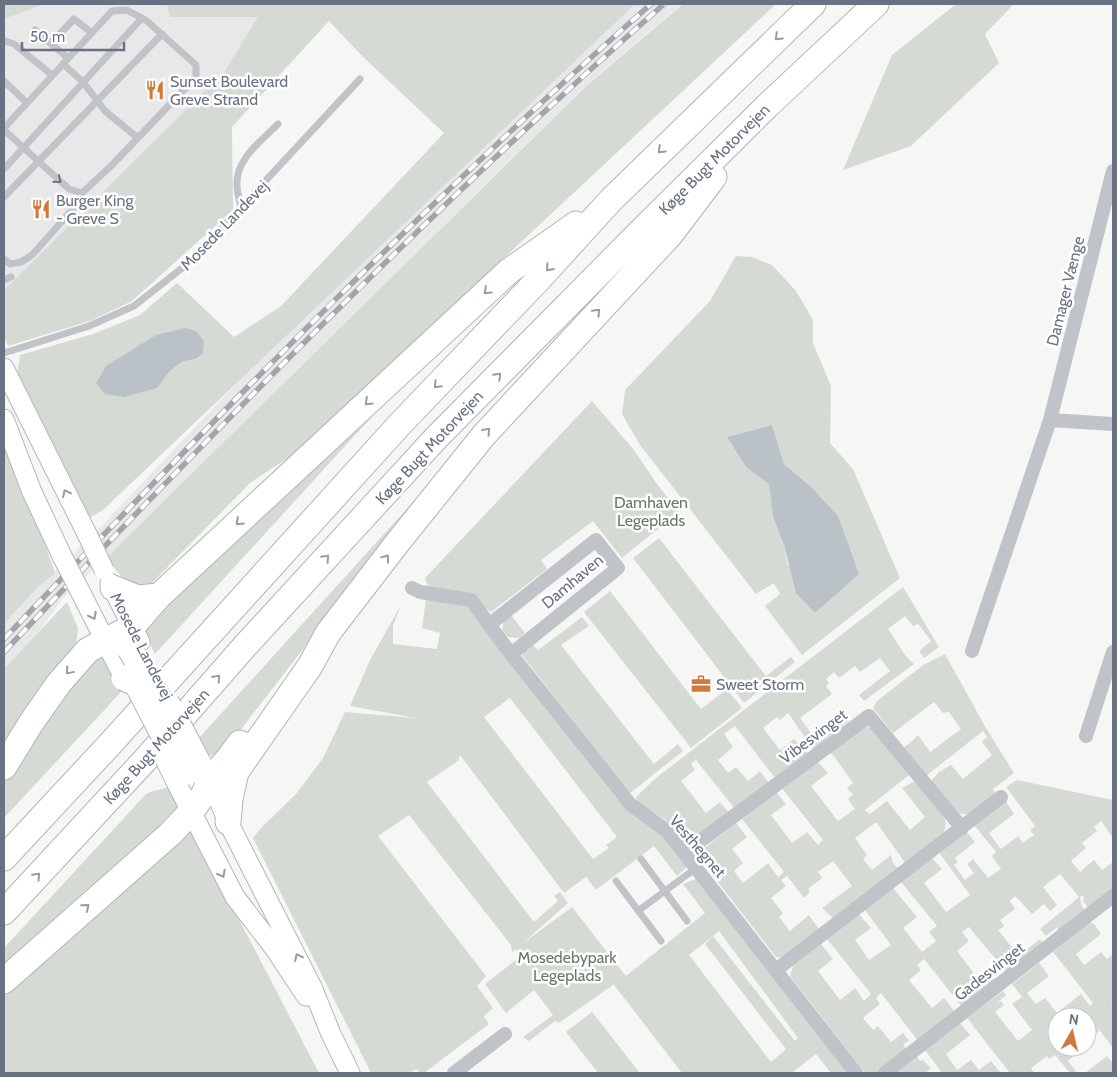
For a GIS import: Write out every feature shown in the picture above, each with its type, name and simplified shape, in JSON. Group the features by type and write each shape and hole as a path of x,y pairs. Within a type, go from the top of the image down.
{"highway":[{"path":"4,858 118,736 401,423 539,279 611,200 813,4"},
{"name":"Køge Bugt Motorvejen","path":"4,912 146,759 245,646 436,438 767,106 876,4"},
{"path":"228,822 230,799 236,772 310,666 325,639 398,542 484,435 670,235 767,106"},
{"path":"125,649 159,596 509,271 611,200"},
{"path":"108,579 138,598 159,596"},
{"path":"194,773 228,759 302,661 325,639"},
{"path":"125,649 164,707 176,713"},
{"path":"4,767 59,683 88,650 125,649"},
{"path":"4,981 170,834 182,830 195,821 204,794 194,773 178,763 137,684 125,649"}],"main road":[{"name":"Mosede Landevej","path":"4,368 108,579 125,649"},
{"name":"Mosede Landevej","path":"4,419 32,492 80,591 125,649"},
{"name":"Mosede Landevej","path":"176,713 194,773 228,822 308,978 331,1034 350,1073"},
{"name":"Mosede Landevej","path":"195,821 235,897 275,949 331,1034"}],"street":[{"name":"Damager Vænge","path":"972,651 1050,420 1113,171"},
{"path":"1050,420 1113,424"},
{"name":"Damhaven","path":"489,625 596,540 618,568 511,654"},
{"name":"Vesthegnet","path":"412,588 420,592 471,600 511,654 630,804 667,831 856,1073"},
{"path":"1086,736 1113,652"},
{"name":"Vibesvinget","path":"684,853 869,716 962,828"},
{"path":"776,970 1001,798"},
{"name":"Gadesvinget","path":"886,1073 1113,896"},
{"path":"454,1073 504,1034"}],"lane":[{"path":"4,259 10,264 21,262 32,256 80,201 82,193 112,165 196,77 196,65 162,34 142,18 128,10 112,11 5,125 23,148 69,189 82,193"},
{"path":"4,169 142,18"},
{"path":"51,43 74,19 92,33"},
{"path":"35,30 51,43 105,110 138,138"},
{"path":"4,197 162,34"},
{"path":"4,42 14,44 52,76"},
{"name":"Mosede Landevej","path":"4,352 89,326 134,306 191,261 360,79"},
{"path":"4,81 27,103"},
{"path":"241,208 236,184 238,173 245,159 278,124"},
{"path":"642,859 687,921"},
{"path":"638,911 696,868"},
{"path":"616,880 661,941"}],"shaded area":[{"path":"4,4 275,4 225,71 4,290"},
{"path":"635,4 682,4 583,88 133,532 62,599 37,634 4,670 4,624 39,586 94,534 270,348 411,213"},
{"path":"185,328 196,331 204,341 203,353 197,358 182,362 174,367 157,388 124,397 105,394 96,383 106,366 156,335"},
{"path":"772,425 784,464 809,485 838,516 859,574 815,613 796,593 784,545 773,517 769,484 746,467 727,437"}],"green space":[{"path":"4,4 44,4 4,19"},
{"path":"167,4 635,4 103,510 86,520 17,376 20,355 93,334 140,315 177,283 234,337 281,306 444,133 362,56 329,21 232,127 233,210 132,301 90,321 8,346 4,335 4,290 225,71 258,17 170,17"},
{"path":"683,4 776,4 294,454 250,483 147,588 132,589 107,557 585,87"},
{"path":"956,4 1014,4 985,34 999,63 911,146 843,170 892,55"},
{"path":"736,256 752,257 772,265 796,291 813,320 813,343 831,386 830,443 853,469 900,578 802,655 765,606 780,594 774,583 756,594 640,445 622,414 625,390 710,301","holes":["772,425 784,464 809,485 788,567 784,545 773,517 770,484 746,467 727,437"]},
{"path":"400,386 155,654 141,628"},
{"name":"Damhaven Legeplads","path":"592,401 634,450 679,512 622,558 593,521 541,560 547,569 491,612 463,592 428,588 425,578"},
{"path":"4,439 36,517 55,573 39,586 4,624"},
{"path":"441,471 225,750 207,757 198,739"},
{"path":"659,538 766,676 791,657 795,662 744,703 633,558"},
{"path":"903,587 939,647 924,658 919,651 931,641 918,624 913,626 905,616 888,629 905,655 914,664 864,701 859,695 890,671 880,658 860,672 855,666 839,678 834,672 826,679 829,683 826,686 832,694 800,718 811,733 843,710 850,720 813,749 788,713 780,720 777,717 763,728 780,750 794,739 808,753 775,778 735,726 724,734 733,747 718,760 728,773 736,767 748,781 760,771 769,783 735,809 696,760 691,764 695,770 681,781 706,813 720,802 730,814 695,841 686,841 664,819 637,802 636,797 656,778"},
{"path":"610,591 701,709 727,689 742,708 691,748 584,612"},
{"name":"Mosedebypark Legeplads","path":"426,599 466,606 475,615 520,676 616,798 662,834 689,865 677,876 654,846 596,890 586,877 564,893 460,755 458,761 427,782 534,922 558,901 554,896 560,892 568,903 522,944 572,907 626,976 705,913 683,884 698,878 850,1073 831,1073 816,1054 792,1073 682,1073 614,985 616,983 559,1023 555,1021 529,1041 523,1037 553,1015 534,990 506,1013 485,984 517,959 517,949 512,952 511,945 409,815 378,836 486,976 477,986 493,1008 484,1016 489,1024 424,1073 420,1073 417,1069 409,1073 371,1073 253,838 296,794 323,758 345,712 416,718 350,706 370,660 401,605 393,626 393,644 437,649 440,633 422,628","holes":["510,698 617,837 606,845 609,848 593,859 484,717","719,931 798,1038 795,1041 713,936 705,944 786,1049 771,1062 689,955"]},
{"path":"67,602 78,628 76,647 38,690 4,746 4,669"},
{"path":"510,614 525,633 519,638 508,637 502,630 504,620"},
{"path":"582,617 589,626 561,645 654,764 678,744 683,751 629,794 522,655 525,647 531,643 538,650"},
{"path":"945,654 986,728 1014,773 993,789 996,794 967,814 961,814 951,808 931,781 939,772 951,765 963,779 992,755 982,742 987,737 983,731 926,776 904,747 918,735 930,752 961,729 949,712 943,713 934,702 893,733 873,708 877,701 923,665"},
{"path":"100,655 108,663 122,691 4,818 4,778 62,690"},
{"path":"867,727 875,730 910,774 865,810 870,814 887,801 910,830 925,817 902,788 916,780 944,817 946,824 944,832 906,864 876,822 855,838 867,855 863,859 872,870 891,855 893,863 899,869 834,919 822,908 852,886 833,861 818,872 822,878 808,889 810,892 804,898 787,876 781,880 786,886 771,898 783,913 779,917 790,931 809,915 820,931 785,958 776,957 700,859 702,850 736,823 747,837 732,849 743,863 734,871 743,883 768,863 778,877 784,872 742,819 776,792 786,804 771,815 792,843 807,832 818,845 823,840 781,787 817,761 828,773 811,786 838,821 855,809 848,799 853,795 847,788 853,783 834,756 829,752 859,728"},
{"path":"1017,780 1113,800 1113,838 1101,821 1094,827 1097,831 1082,843 1086,848 1071,861 1080,872 1094,860 1102,870 1113,862 1113,890 1089,909 1083,901 1084,895 1080,897 1082,907 1087,911 1060,933 1057,928 1061,924 1046,936 1040,929 1079,897 1060,874 1043,887 1057,905 1050,911 1044,904 1032,914 1015,896 1010,901 1015,909 1000,920 1004,926 998,930 1019,956 1040,939 1044,944 1007,973 969,927 962,932 969,941 957,951 983,985 994,978 996,982 963,1008 924,959 917,965 921,970 909,980 932,1008 944,998 955,1012 919,1042 881,993 876,998 880,1004 863,1018 873,1030 878,1026 891,1042 903,1033 909,1040 903,1045 907,1050 878,1073 865,1073 790,976 793,966 821,944 833,959 818,971 840,1000 855,988 864,1001 871,994 827,939 859,914 871,928 855,940 869,960 891,945 865,910 893,888 917,917 903,928 922,952 936,941 929,932 937,926 901,882 932,858 942,869 924,883 946,912 970,895 938,851 966,831 975,842 955,858 958,862 954,865 965,880 974,873 967,864 973,859 988,878 1001,869 992,856 996,852 974,825 1005,800 1014,814 989,833 1001,849 1018,836 1023,843 1034,835 1030,830 1035,826 1006,787"},
{"path":"169,787 181,812 4,971 4,948 147,793"},
{"path":"192,829 319,1073 4,1073 4,996"},
{"path":"1090,922 1095,925 1101,934 1076,954 1084,965 1101,952 1107,959 1113,954 1113,1003 1111,1005 1113,1007 1113,1048 1097,1027 1097,1007 1065,1007 1081,994 1090,1006 1093,1003 1053,952"},
{"path":"1039,963 1049,976 1027,993 1036,1004 1045,998 1052,1007 1047,1007 1047,1056 1031,1068 1034,1073 1010,1073 967,1018 1003,991 1006,995 996,1004 1001,1001 1004,1005 995,1012 1018,1041 1032,1030 1012,1004 1022,997 1012,984"},
{"path":"592,1012 640,1073 598,1073 566,1032"},
{"path":"960,1023 970,1035 946,1054 957,1070 971,1060 979,1070 991,1061 1001,1073 942,1073 925,1050"},
{"path":"1107,1056 1113,1063 1113,1073 1085,1073"},
{"path":"917,1057 931,1068 925,1073 896,1073"},
{"path":"1057,1057 1073,1057 1068,1061 1077,1073 1070,1073"}],"railway":[{"path":"4,639 320,314 483,157 651,4"},
{"path":"4,652 164,485 327,320 493,160 664,4"}],"place":[{"name":"Sunset Boulevard Greve Strand","path":"155,90"},
{"name":"Burger King - Greve S","path":"41,209"},
{"name":"Sweet Storm","path":"701,684"}]}
